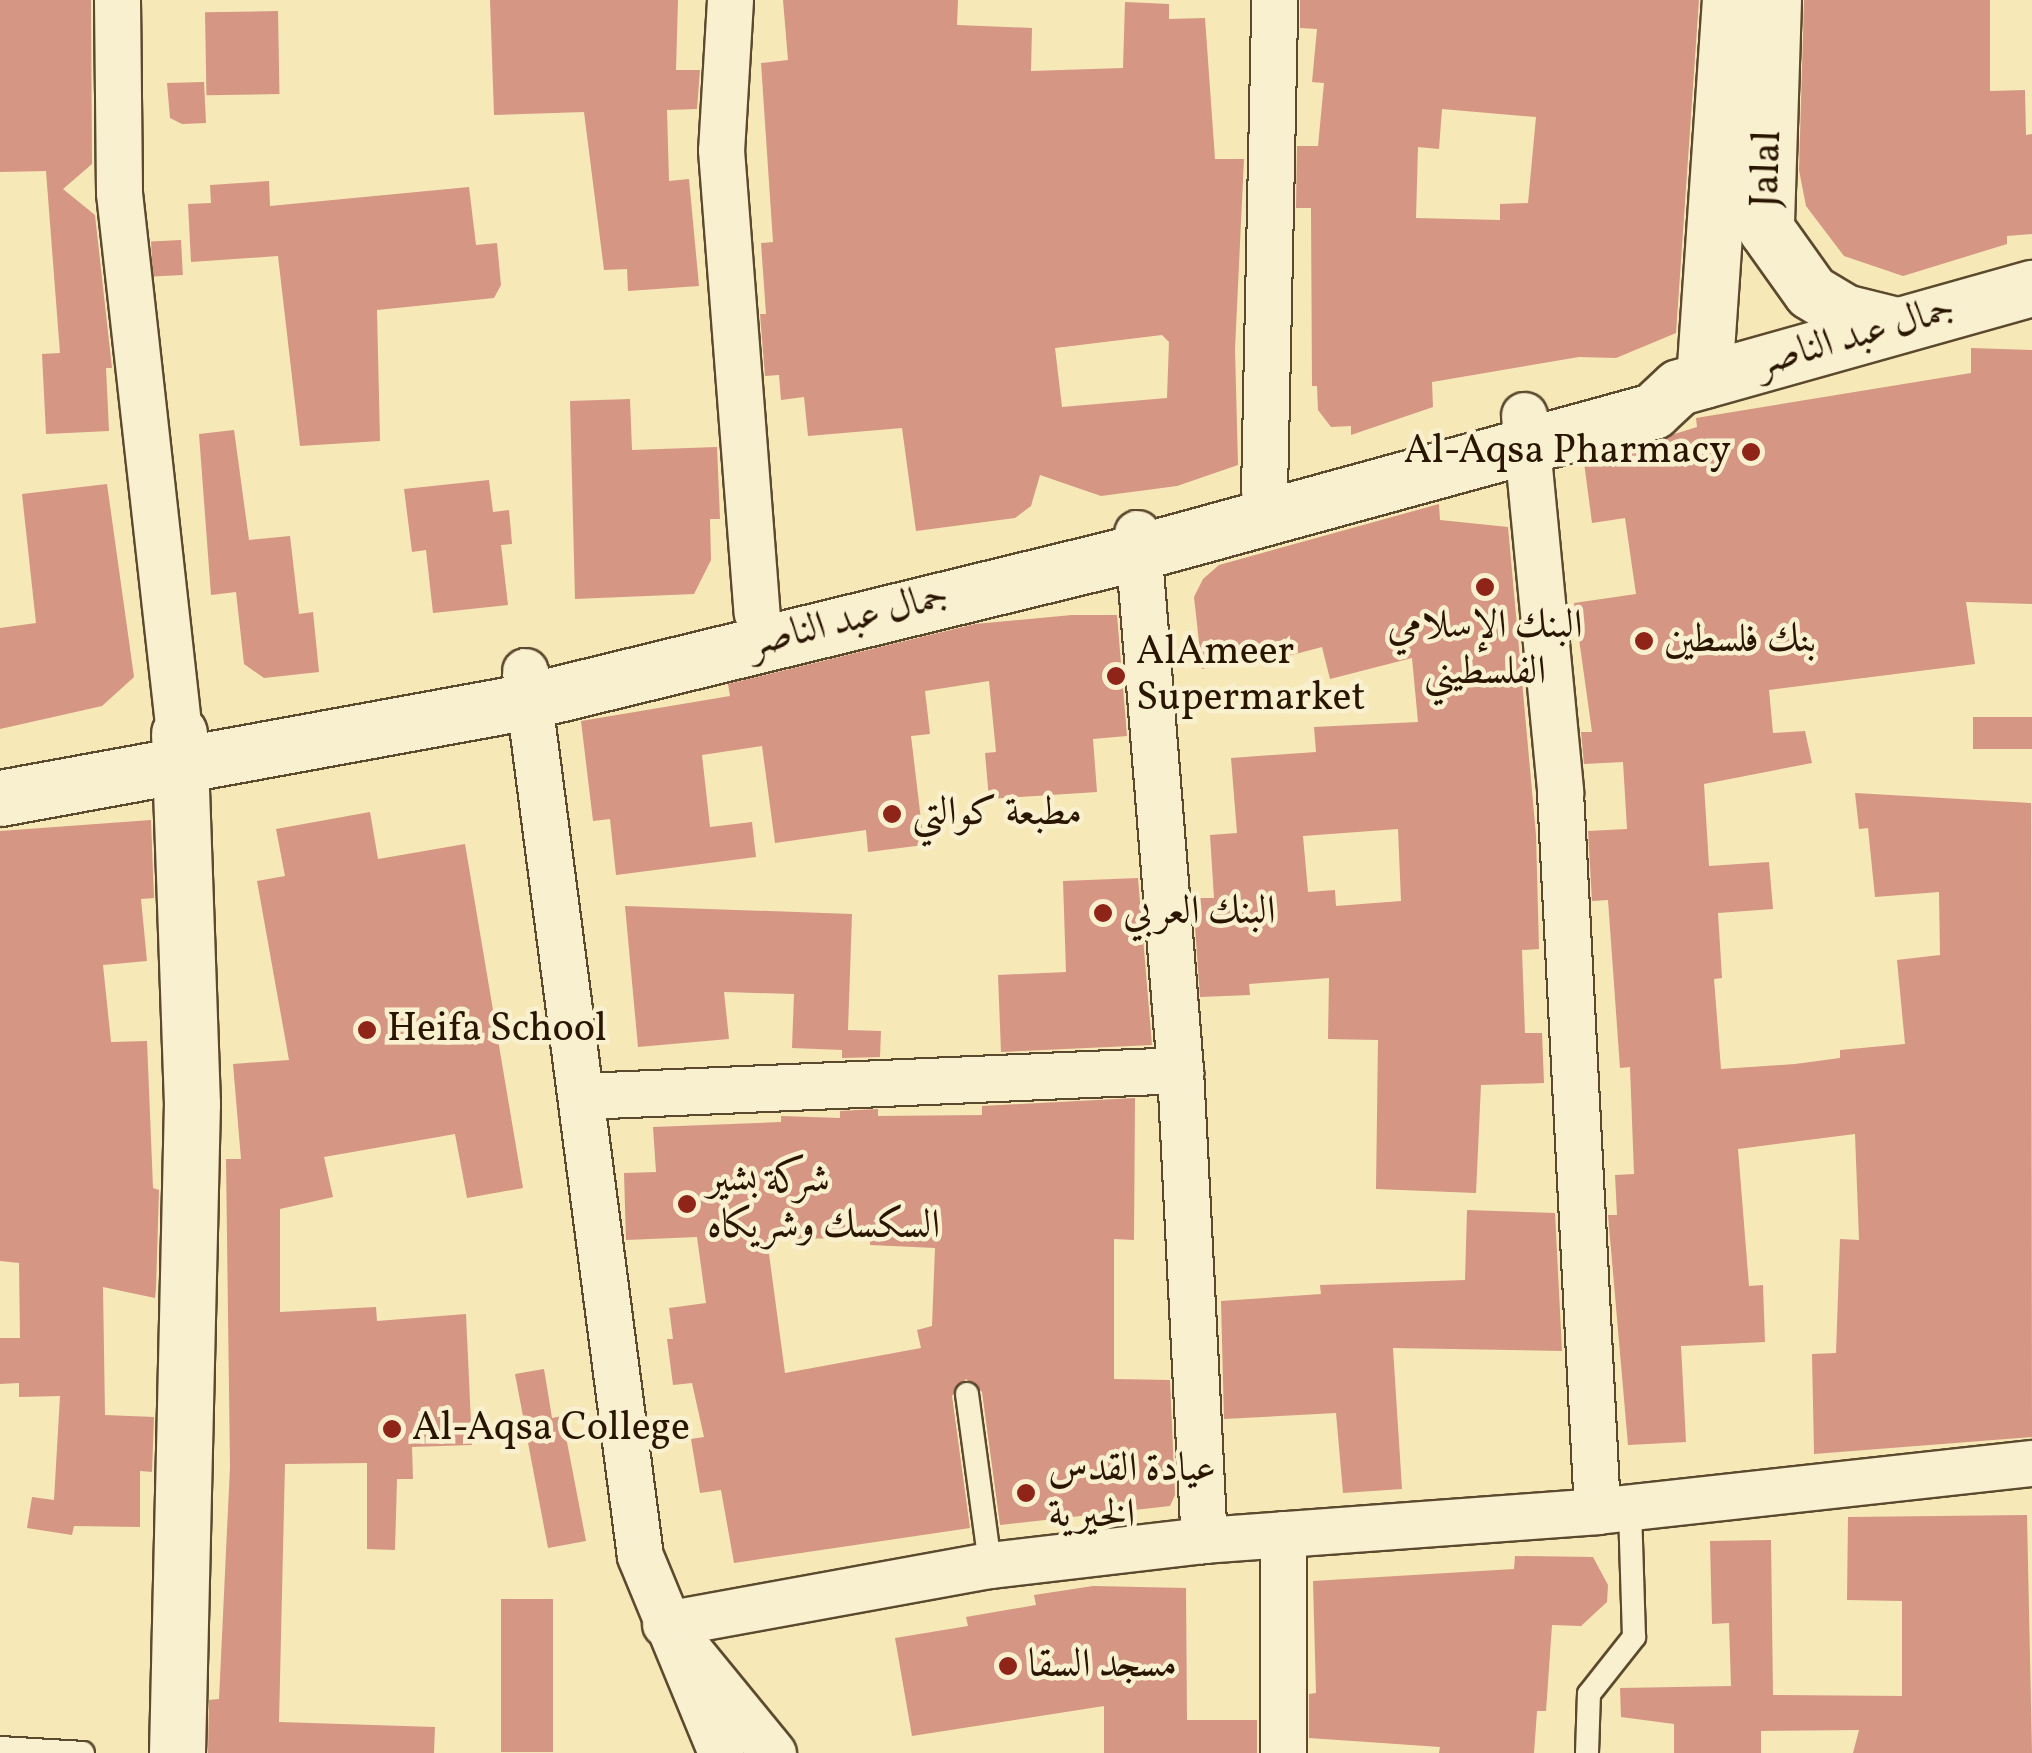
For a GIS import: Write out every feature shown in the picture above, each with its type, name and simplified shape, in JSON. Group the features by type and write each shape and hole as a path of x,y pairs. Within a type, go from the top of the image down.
{"main road":[{"name":"Jalal","path":"1692,383 1730,0"},
{"name":"Jalal","path":"1773,0 1766,229 1811,292 1844,312 1896,324"},
{"name":"جمال عبد الناصر","path":"0,798 180,749 527,686 1138,543 1525,432 1646,377 1692,383 2032,288"},
{"name":"جمال عبد الناصر","path":"527,686 756,614 1138,543 1264,492 1525,432"},
{"name":"جمال عبد الناصر","path":"0,763 180,749"},
{"path":"176,1753 192,1104 180,749"}],"street":[{"path":"117,0 118,193 180,749"},
{"path":"730,0 722,150 756,614"},
{"path":"1264,492 1274,0"},
{"path":"1525,432 1560,792 1614,1509"},
{"path":"1138,543 1180,1070 1204,1540"},
{"path":"527,686 640,1556 664,1624 721,1753"},
{"path":"583,1096 1180,1070"},
{"path":"664,1624 990,1565 1204,1540 1614,1509 2032,1464"},
{"path":"1283,1534 1283,1753"},
{"path":"664,1624 773,1753"}],"lane":[{"path":"967,1394 990,1565"},
{"path":"1586,1753 1590,1694 1634,1638 1614,1509"},
{"path":"0,1748 82,1753"}],"building":[{"path":"0,0 91,0 92,164 63,189 95,215 112,368 106,368 109,431 46,434 42,354 60,353 46,171 0,172"},
{"path":"490,0 678,0 676,70 700,70 697,109 667,110 669,181 689,179 699,286 628,291 627,269 604,270 584,112 494,115"},
{"path":"783,0 958,0 957,25 1032,28 1031,71 1123,68 1125,2 1169,4 1169,19 1205,18 1215,159 1244,159 1235,349 1238,465 1177,486 1101,496 1040,475 1031,506 1015,518 916,531 902,428 808,436 804,397 781,400 779,375 765,376 760,314 766,314 761,243 773,242 761,63 788,60","holes":["1162,335 1169,342 1167,398 1062,407 1055,348"]},
{"path":"1300,0 1699,0 1676,333 1616,358 1579,357 1432,382 1433,407 1351,435 1351,426 1331,427 1318,410 1317,386 1312,386 1311,208 1296,208 1297,146 1318,146 1324,83 1312,82 1317,29 1300,28","holes":["1442,109 1536,117 1528,203 1500,204 1500,220 1416,218 1418,147 1439,149"]},
{"path":"1804,0 1990,0 1990,91 2025,90 2026,135 2032,134 2032,234 2007,236 2007,244 1903,276 1844,256 1806,206 1799,170"},
{"path":"278,11 279,94 206,95 205,12"},
{"path":"204,82 206,123 182,124 170,118 167,83"},
{"path":"269,181 270,206 469,187 476,245 497,243 501,285 494,298 377,310 380,441 300,446 278,256 191,262 188,204 211,203 210,185"},
{"path":"181,240 183,275 153,277 151,242"},
{"path":"1971,348 2032,350 2032,604 1966,602 1975,664 1769,690 1773,733 1805,731 1812,763 1704,784 1709,866 1769,862 1773,909 1718,913 1722,978 1714,979 1721,1069 1840,1058 1840,1050 1905,1044 1897,960 1940,955 1939,892 1875,897 1868,828 1859,829 1855,793 2031,803 2032,1437 1814,1454 1812,1354 1836,1353 1840,1239 1859,1240 1855,1134 1738,1149 1749,1286 1763,1285 1765,1342 1681,1346 1686,1442 1628,1445 1608,1215 1617,1215 1615,1175 1634,1174 1630,1067 1620,1068 1608,900 1592,901 1588,831 1627,829 1623,762 1584,764 1581,732 1592,732 1574,603 1636,594 1625,518 1592,523 1584,462 1697,427 1696,418 1971,373"},
{"path":"630,399 632,450 717,447 720,519 710,519 711,560 694,594 575,599 570,401"},
{"path":"234,430 249,540 290,536 299,614 313,612 319,672 264,678 244,664 236,592 211,595 199,434"},
{"path":"489,480 493,512 509,510 512,544 501,545 508,605 433,613 426,550 412,552 404,489"},
{"path":"107,484 134,677 102,706 0,729 0,628 36,623 22,494"},
{"path":"1439,504 1440,520 1508,527 1536,835 1539,949 1522,950 1525,1033 1542,1033 1544,1083 1481,1085 1476,1193 1376,1189 1378,1040 1328,1039 1329,978 1249,984 1250,995 1200,997 1193,898 1214,898 1210,835 1237,833 1231,758 1316,752 1314,727 1418,722 1412,658 1330,679 1322,647 1254,665 1252,656 1202,669 1194,597 1203,579 1219,565","holes":["1398,829 1401,901 1336,906 1335,890 1308,892 1303,836"]},
{"path":"1117,615 1127,736 1093,739 1097,792 989,799 985,753 996,752 989,681 925,691 930,734 911,736 924,845 868,852 866,830 775,843 762,746 702,755 710,827 752,822 756,857 616,875 610,819 593,821 581,721 730,696 728,684 975,624"},
{"path":"1973,717 2032,717 2032,749 1973,749"},
{"path":"370,812 378,859 465,844 523,1188 467,1198 455,1134 324,1157 333,1197 280,1209 280,1312 376,1307 377,1321 466,1314 472,1445 412,1447 413,1479 397,1479 395,1550 367,1549 367,1463 285,1464 279,1722 435,1727 434,1753 208,1753 209,1700 219,1699 230,1467 226,1159 241,1159 233,1064 289,1060 257,881 285,876 276,829"},
{"path":"151,820 154,898 141,899 147,961 103,965 111,1042 147,1041 153,1188 159,1190 155,1298 103,1287 105,1415 154,1417 152,1472 140,1471 140,1527 74,1526 72,1535 27,1528 32,1497 54,1500 60,1396 19,1397 19,1383 0,1384 0,1338 20,1338 19,1263 0,1261 0,831"},
{"path":"1138,878 1152,1045 1001,1052 998,975 1066,972 1063,881"},
{"path":"625,906 852,914 848,1030 881,1031 880,1057 842,1058 842,1050 792,1048 794,994 724,992 729,1039 638,1047"},
{"path":"1135,1098 1134,1240 1114,1239 1114,1379 1170,1380 1175,1495 1170,1506 1000,1525 982,1392 966,1379 952,1396 970,1528 734,1563 721,1490 700,1493 691,1439 704,1437 692,1383 673,1385 667,1339 673,1339 669,1308 706,1303 697,1237 626,1240 624,1173 656,1172 653,1127 781,1122 781,1116 840,1118 840,1111 878,1109 878,1116 982,1115 982,1106","holes":["870,1238 870,1245 935,1248 932,1326 917,1330 921,1348 785,1373 767,1239"]},
{"path":"1467,1210 1555,1213 1562,1351 1393,1348 1402,1489 1343,1493 1336,1413 1224,1419 1221,1301 1321,1294 1320,1285 1465,1280"},
{"path":"544,1369 552,1418 562,1416 586,1541 548,1548 515,1374"},
{"path":"2027,1515 2032,1753 1853,1753 1859,1730 1761,1731 1761,1753 1674,1753 1674,1724 1621,1717 1620,1688 1731,1686 1729,1623 1712,1624 1710,1541 1771,1540 1773,1695 1902,1696 1902,1601 1847,1600 1848,1517"},
{"path":"1515,1556 1593,1557 1608,1585 1607,1602 1581,1626 1552,1625 1546,1711 1537,1711 1534,1753 1439,1753 1440,1747 1309,1738 1309,1694 1316,1693 1313,1581 1514,1569"},
{"path":"1093,1586 1186,1588 1187,1720 1257,1720 1257,1753 1104,1753 1104,1706 912,1736 895,1638 968,1626 966,1617 1036,1605 1034,1595"},
{"path":"501,1599 553,1599 553,1752 501,1752"}],"place":[{"name":"Al-Aqsa Pharmacy","path":"1751,452"},
{"name":"البنك الإسلامي الفلسطيني","path":"1485,587"},
{"name":"بنك فلسطين","path":"1644,641"},
{"name":"AlAmeer Supermarket","path":"1116,676"},
{"name":"مطبعة كوالتي","path":"892,814"},
{"name":"البنك العربي","path":"1103,913"},
{"name":"Heifa School","path":"367,1030"},
{"name":"شركة بشير السكسك وشريكاه","path":"687,1204"},
{"name":"Al-Aqsa College","path":"392,1429"},
{"name":"عيادة القدس الخيرية","path":"1026,1493"},
{"name":"مسجد السقا","path":"1008,1666"}]}
